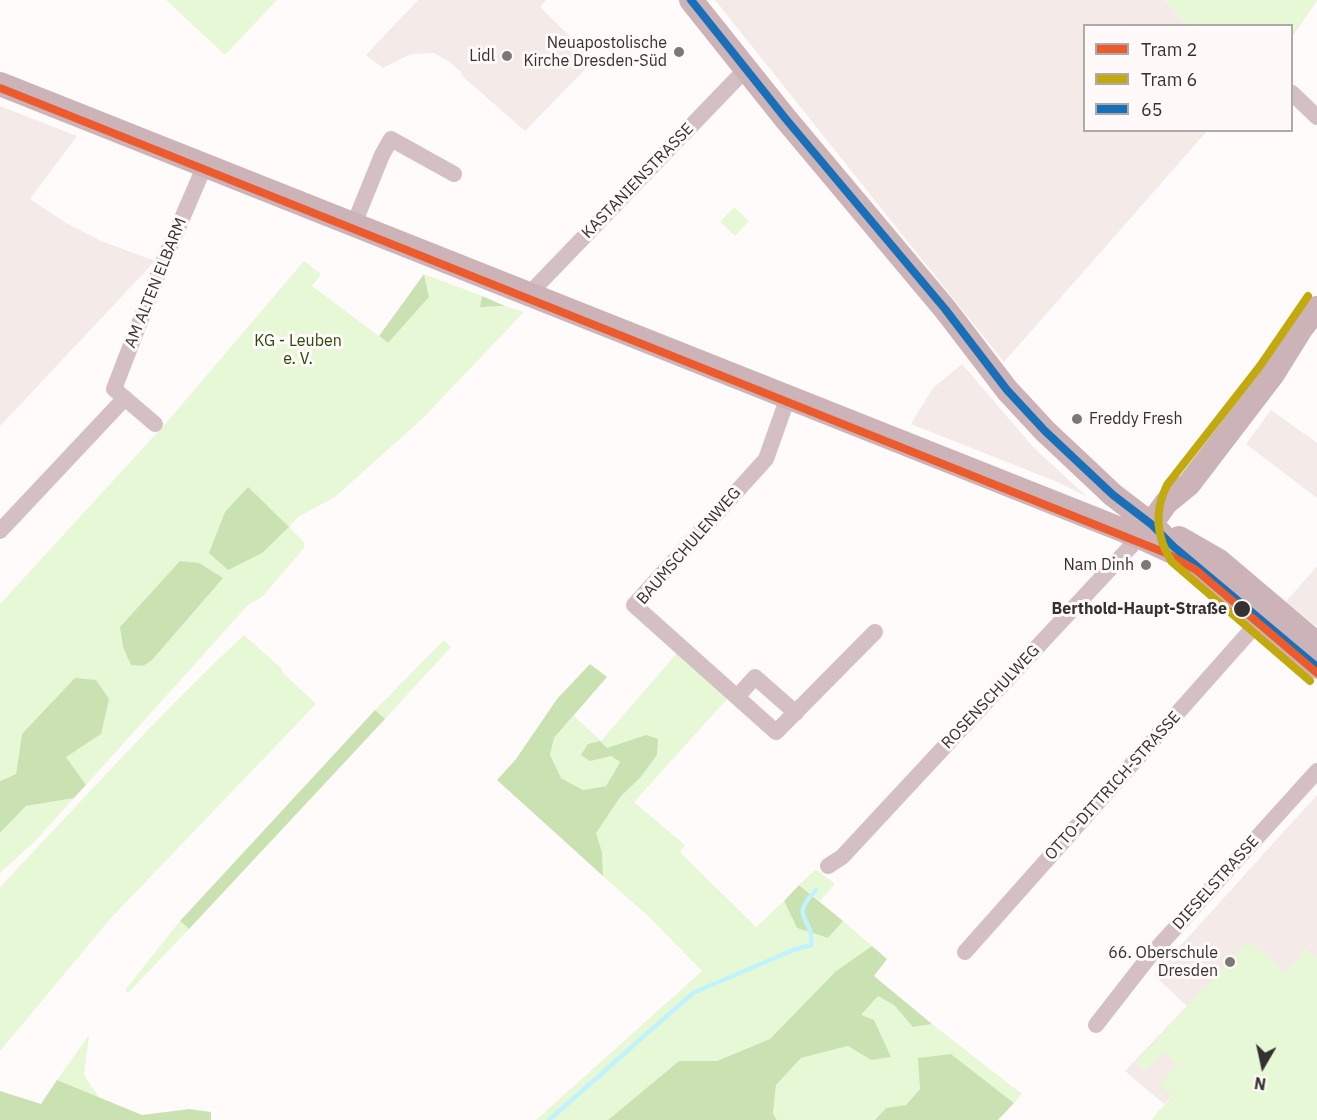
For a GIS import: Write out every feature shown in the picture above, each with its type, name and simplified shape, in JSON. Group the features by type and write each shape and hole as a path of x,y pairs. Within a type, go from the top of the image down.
{"street":[{"path":"691,0 945,309 1007,390 1062,450 1113,495 1145,531 1190,560 1317,667"},
{"name":"KASTANIENSTRASSE","path":"530,294 746,69"},
{"path":"0,84 788,397 1210,554 1317,644"},
{"path":"1293,94 1317,117"},
{"path":"354,224 382,155 391,139 454,174"},
{"name":"AM ALTEN ELBARM","path":"125,398 114,389 161,267 205,165"},
{"path":"1145,531 1166,502 1189,484 1269,379 1317,308"},
{"name":"BAUMSCHULENWEG","path":"788,397 766,459 634,605 776,732 875,632"},
{"path":"0,531 125,398 155,424"},
{"name":"ROSENSCHULWEG","path":"828,866 842,857 1145,531"},
{"name":"OTTO-DITTRICH-STRASSE","path":"965,952 1261,619"},
{"path":"737,697 755,677 796,713"},
{"name":"DIESELSTRASSE","path":"1096,1025 1149,957 1317,771"}],"shaded area":[{"path":"418,0 546,0 540,7 594,60 525,131 461,75 462,73 450,62 434,53 411,54 383,68 366,55"},
{"path":"715,0 1164,0 1186,24 1083,24 1083,132 1206,132 1004,362"},
{"path":"0,106 77,136 30,199 66,223 101,241 155,261 0,426"},
{"path":"962,364 1034,448 1086,496 1055,481 911,424 933,388"},
{"path":"1271,410 1317,443 1317,498 1246,444"},
{"path":"1317,566 1317,627 1286,602"},
{"name":"66. Oberschule Dresden","path":"1317,795 1317,959 1306,950 1164,1104 1125,1071 1187,1006 1154,975"}],"green space":[{"path":"166,0 277,0 225,55"},
{"path":"1164,0 1317,0 1293,36 1293,24 1186,24"},
{"path":"734,207 749,221 735,236 720,222"},
{"name":"KG - Leuben e. V.","path":"304,261 321,274 312,286 388,343 429,297 424,274 482,296 480,307 505,306 524,312 422,419 335,497 298,517 289,527 304,542 304,548 262,597 248,605 86,785 65,757 101,734 22,734 16,774 0,781 0,604 166,423"},
{"path":"424,274 429,297 388,343 379,336"},
{"path":"482,296 505,306 480,307"},
{"path":"248,487 289,527 262,553 228,570 209,553 225,512"},
{"path":"180,561 199,563 223,578 152,660 143,666 131,665 123,647 120,627"},
{"path":"244,635 316,704 111,918 0,1051 0,887 150,727"},
{"path":"444,640 451,647 385,719 375,710"},
{"path":"677,653 728,698 634,802 685,845 680,852 756,927 784,901 797,928 828,938 843,921 872,946 836,971 770,1039 717,1061 679,1061 608,1120 536,1120 702,971 648,916 603,876 602,852 596,833 621,796 640,778 657,755 611,756 620,762 606,786 583,790 561,778 550,755 554,738 574,716 601,741"},
{"path":"590,664 607,677 554,738 550,755 561,778 583,790 606,786 620,762 611,756 590,761 581,755 588,744 600,741 607,748 646,735 658,739 657,755 640,778 621,796 596,833 602,852 603,876 497,780 516,759 557,699"},
{"path":"75,678 96,680 109,699 101,734 66,757 86,785 74,798 26,806 0,833 0,781 16,774 22,734"},
{"path":"375,710 385,719 189,929 180,921"},
{"path":"74,798 36,840 0,873 0,833 26,806"},
{"path":"816,869 835,884 820,901 799,885"},
{"path":"799,885 843,921 828,938 797,928 784,901"},
{"path":"180,921 189,929 128,993 125,990"},
{"path":"1248,940 1285,973 1306,950 1317,959 1317,1120 1151,1120 1172,1096 1159,1085 1177,1065 1163,1052 1145,1071 1135,1063"},
{"path":"872,946 887,959 874,976 932,1024 913,1027 894,1005 878,996 861,1015 874,1020 891,1057 871,1060 848,1046 801,1058 776,1085 773,1114 777,1120 608,1120 679,1061 717,1061 770,1039 836,971"},
{"path":"878,996 894,1005 913,1027 932,1024 1022,1094 1014,1103 951,1054 906,1105 886,1108 875,1120 777,1120 773,1114 776,1085 801,1058 848,1046 871,1060 861,1015"},
{"path":"89,1035 84,1075 100,1099 57,1080"},
{"path":"951,1054 1014,1103 998,1120 875,1120 886,1108 906,1105 920,1089 918,1058"},
{"path":"57,1080 142,1115 189,1109 211,1112 211,1120 0,1120 0,1091 41,1104"}],"waterway":[{"path":"549,1120 693,993 793,950 811,945 811,936 803,913 804,907 816,890"}],"tram line":[{"name":"2","path":"0,88 1166,553 1196,570 1317,673"},
{"name":"6","path":"1308,296 1260,366 1167,485 1160,504 1159,524 1163,543 1172,562 1310,681"}],"transit line":[{"name":"65","path":"691,0 785,118 945,309 1007,390 1045,431 1113,495 1151,524 1174,547 1317,667"}],"place":[{"name":"Neuapostolische Kirche Dresden-Süd","path":"679,52"},
{"name":"Lidl","path":"507,56"},
{"name":"Freddy Fresh","path":"1077,419"},
{"name":"Nam Dinh","path":"1146,565"},
{"name":"Berthold-Haupt-Straße","path":"1242,609"},
{"name":"66. Oberschule Dresden","path":"1230,962"}]}
